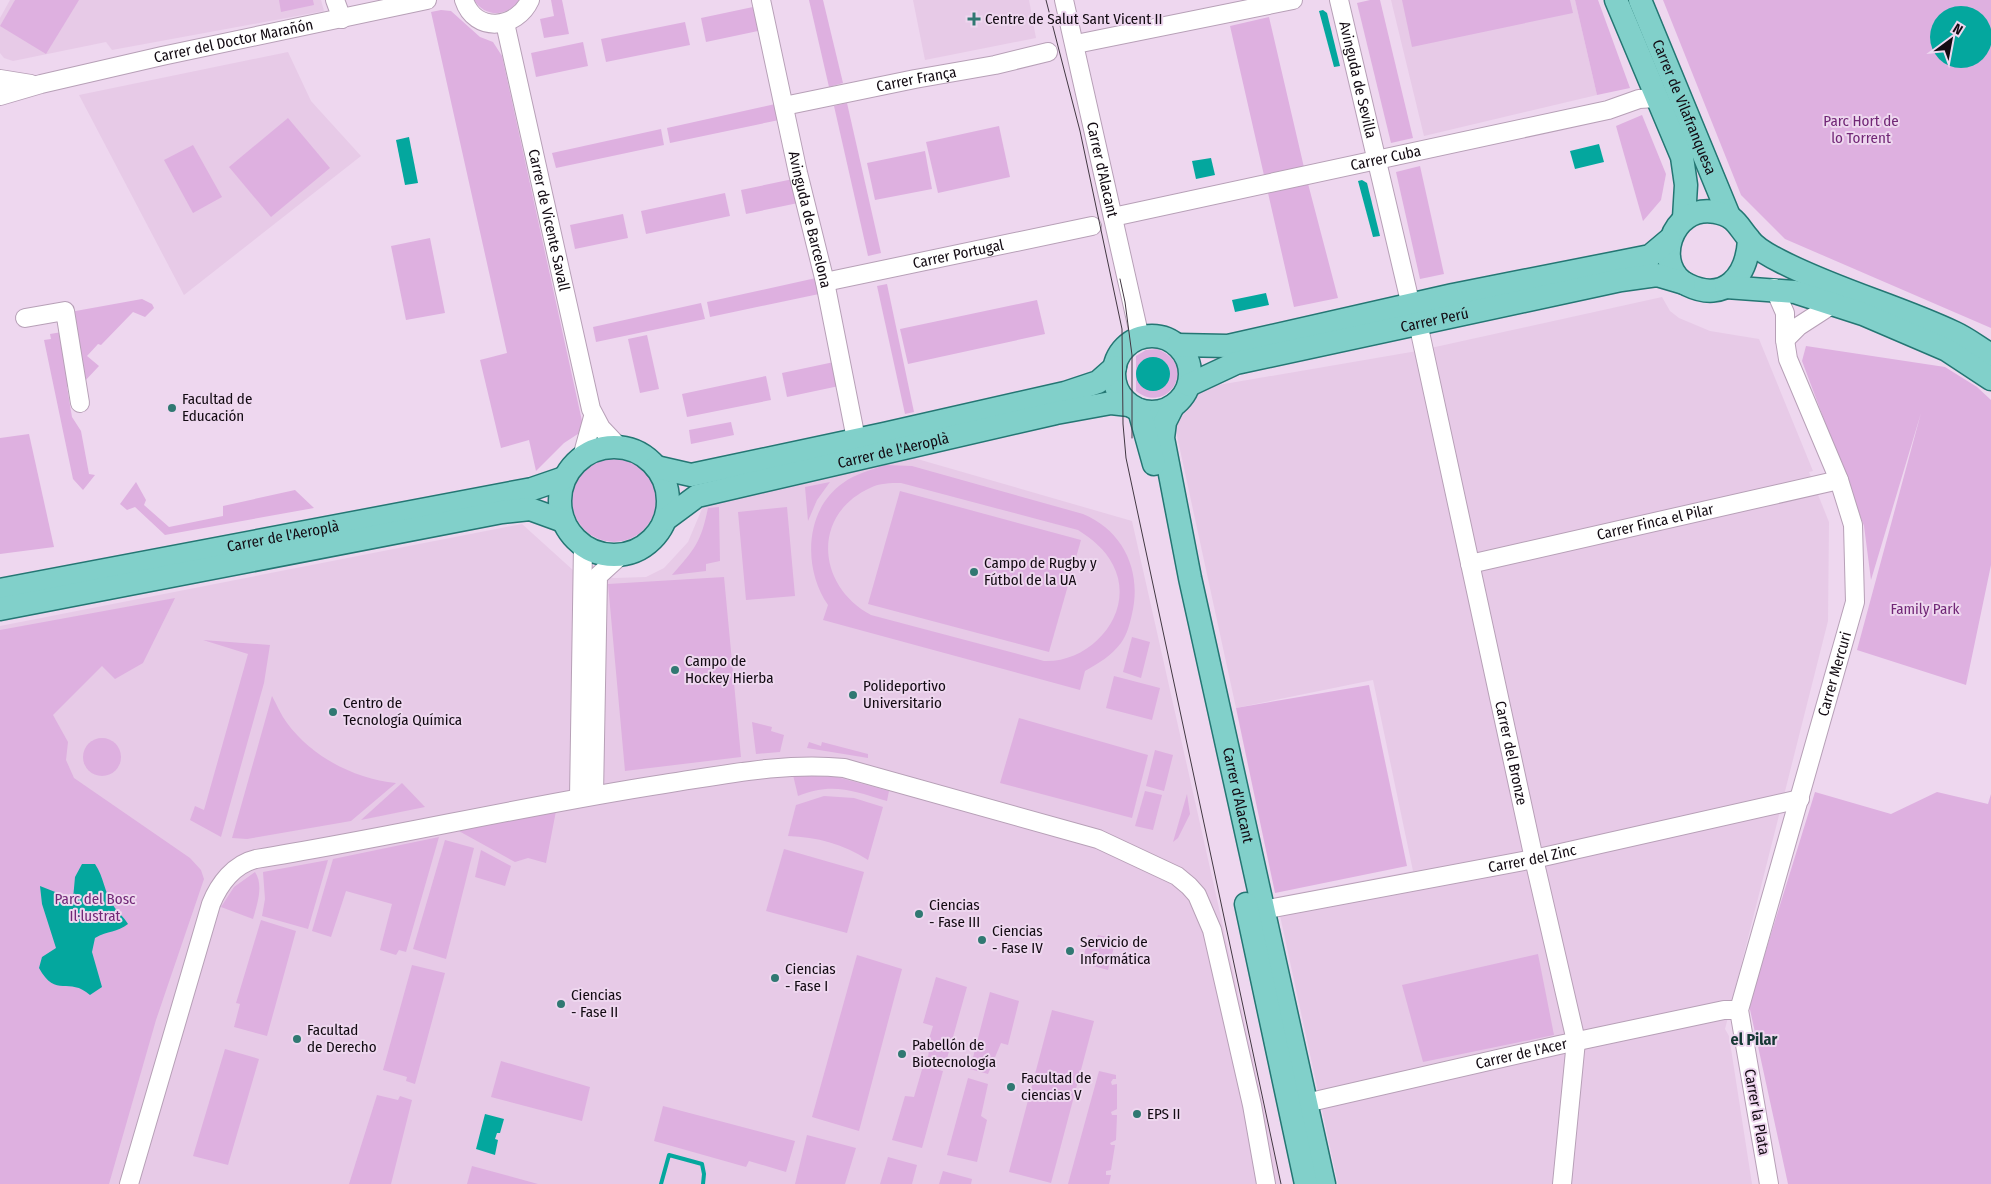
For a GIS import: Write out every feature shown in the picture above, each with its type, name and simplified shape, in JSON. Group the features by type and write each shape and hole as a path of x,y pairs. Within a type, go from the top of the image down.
{"main road":[{"name":"Carrer de Vilafranquesa","path":"1616,0 1682,157 1686,185 1684,218"},
{"name":"Carrer de Vilafranquesa","path":"1640,0 1729,216"},
{"path":"1991,355 1956,334 1802,272 1775,259 1749,240 1742,227 1729,216 1705,211 1684,218 1669,240 1669,256 1672,267 1684,283 1699,290 1712,292 1726,287 1774,288 1795,292 1833,304 1946,350 1991,379"},
{"name":"Carrer Perú","path":"1189,385 1236,363 1415,314 1650,256 1669,240"},
{"path":"1726,287 1743,268 1748,256 1749,240"},
{"name":"Carrer Perú","path":"1178,345 1228,346 1657,275 1684,283"},
{"path":"1157,336 1166,338 1178,345 1186,355 1191,371 1189,385 1184,395 1173,406 1161,410 1134,407 1117,388 1115,367 1120,353 1132,341 1140,338 1157,336"},
{"name":"Carrer de l'Aeroplà","path":"656,467 691,475 1065,393 1098,382 1115,367"},
{"name":"Carrer de l'Aeroplà","path":"666,519 698,496 1056,413 1111,403 1134,407"},
{"name":"Carrer d'Alacant","path":"1173,406 1164,422 1162,438 1192,588 1324,1184"},
{"name":"Carrer d'Alacant","path":"1134,407 1149,441 1306,1184"},
{"path":"605,447 633,450 646,457 656,467 665,483 668,501 666,519 659,532 636,551 621,555 595,552 583,546 575,539 563,521 559,507 560,492 564,478 571,466 582,457 605,447"},
{"name":"Carrer de l'Aeroplà","path":"0,590 532,489 564,478"},
{"name":"Carrer de l'Aeroplà","path":"0,609 502,512 530,509 563,521"}],"street":[{"path":"335,0 342,19"},
{"name":"Carrer del Doctor Marañón","path":"41,84 427,0"},
{"path":"464,0 472,14 488,23 504,24 516,19 526,10 530,0"},
{"name":"Avinguda de Barcelona","path":"761,0 825,282 856,439"},
{"name":"Carrer d'Alacant","path":"1064,0 1076,44 1140,338"},
{"path":"1076,44 1293,0"},
{"name":"Avinguda de Sevilla","path":"1339,0 1415,314"},
{"name":"Carrer de Vicente Savall","path":"504,24 594,417"},
{"name":"Carrer França","path":"784,106 915,78 995,65 1048,52"},
{"path":"0,80 41,84"},
{"path":"0,96 41,84"},
{"name":"Carrer Cuba","path":"1113,217 1608,110 1639,99 1657,98"},
{"name":"Carrer Portugal","path":"825,282 1092,226"},
{"name":"Carrer Mercuri","path":"1739,1010 1855,602 1853,525 1839,480 1788,359 1785,340 1785,313 1774,288"},
{"path":"1785,340 1798,326 1833,304"},
{"path":"25,318 65,311 80,402"},
{"name":"Carrer del Bronze","path":"1415,314 1576,1042 1562,1184"},
{"path":"594,417 618,447"},
{"path":"582,457 594,417"},
{"name":"Carrer Finca el Pilar","path":"1470,564 1839,480"},
{"path":"583,546 587,796"},
{"path":"587,796 598,576 621,555"},
{"path":"129,1184 215,894 228,876 242,864 256,859 436,827 587,796 811,764 844,768 1098,839 1177,876 1197,895 1212,930 1252,1105 1266,1184"},
{"name":"Carrer del Zinc","path":"1263,910 1534,859 1800,798"},
{"name":"Carrer de l'Acer","path":"1306,1103 1724,1010 1739,1010"},
{"name":"Carrer la Plata","path":"1739,1010 1769,1184"}],"shaded area":[{"path":"10,0 321,0 324,11 112,50 106,42 13,61 4,58 0,53 0,18"},
{"name":"Centre de Salut Sant Vicent II","path":"913,0 1029,0 1036,38 925,60"},
{"path":"1391,0 1575,0 1597,95 1424,136"},
{"path":"1955,6 1967,6 1983,15 1990,25 1992,37 1990,49 1983,59 1967,68 1955,68 1944,63 1935,54 1930,43 1930,31 1935,20 1944,11"},
{"path":"1323,10 1327,13 1340,66 1334,67 1319,11"},
{"path":"288,52 311,101 361,156 184,295 79,95"},
{"path":"409,137 418,183 405,185 396,140"},
{"path":"1599,144 1604,162 1575,169 1570,151"},
{"path":"1211,158 1215,175 1196,179 1192,161"},
{"path":"1362,180 1367,183 1380,236 1373,237 1358,181"},
{"path":"1266,293 1269,305 1235,312 1232,300"},
{"path":"1662,297 1670,311 1679,318 1710,331 1759,339 1813,471 1809,472 1829,522 1828,621 1725,1029 1729,1036 1752,1184 1338,1184 1276,897 1413,871 1373,680 1236,708 1174,422 1201,388 1417,351"},
{"path":"1153,357 1165,362 1170,374 1165,386 1153,391 1141,386 1136,374 1141,362"},
{"path":"900,454 1132,521 1281,1184 0,1184 0,626 522,524 574,571 614,578 646,577 664,568 688,542 704,504"},
{"path":"82,864 95,864 110,900 128,924 95,938 92,952 102,987 90,995 76,987 51,983 39,968 42,957 56,948 42,904 40,886 73,899 75,877"},
{"path":"485,1114 504,1119 500,1133 497,1133 495,1139 498,1140 495,1155 476,1149"}],"green space":[{"path":"15,0 79,0 46,54 0,26"},
{"path":"279,0 313,0 314,5 281,12"},
{"path":"474,0 519,0 509,10 496,13 484,10"},
{"path":"551,0 562,0 569,34 544,38 540,19 554,16"},
{"path":"809,0 823,0 843,83 829,87"},
{"path":"1380,0 1413,138 1391,143 1357,3"},
{"path":"1402,0 1570,0 1573,13 1412,47"},
{"path":"1575,0 1598,0 1630,88 1597,95"},
{"name":"Parc Hort de lo Torrent","path":"1663,0 1991,0 1991,328 1785,239 1741,195"},
{"path":"753,7 758,31 706,42 701,18"},
{"path":"451,11 480,37 493,42 502,56 584,430 564,443 536,471 529,440 501,448 480,360 507,353 431,12"},
{"path":"1269,17 1306,176 1338,298 1294,307 1230,26"},
{"path":"685,22 690,45 606,62 601,39"},
{"path":"583,42 588,66 536,77 531,53"},
{"path":"847,103 881,253 868,256 834,106"},
{"path":"775,104 779,120 670,143 667,128"},
{"path":"1642,115 1666,174 1661,200 1643,221 1616,126"},
{"path":"288,118 330,168 271,217 229,167"},
{"path":"999,126 1010,177 938,193 926,142"},
{"path":"661,129 664,145 556,168 552,153"},
{"path":"193,145 222,197 193,213 164,160"},
{"path":"925,151 932,189 875,200 867,163"},
{"path":"1420,166 1444,274 1420,279 1396,172"},
{"path":"793,179 798,203 746,214 741,190"},
{"path":"725,193 730,216 646,234 641,211"},
{"path":"623,214 628,238 575,249 570,225"},
{"path":"430,238 445,313 406,320 391,246"},
{"path":"816,278 819,294 710,317 707,302"},
{"path":"887,284 914,412 905,414 877,286"},
{"path":"142,299 152,304 154,308 145,317 133,312 101,345 98,344 87,356 99,366 83,383 70,312"},
{"path":"1037,300 1045,334 908,364 900,329"},
{"path":"701,303 705,319 596,342 593,327"},
{"path":"62,332 72,385 67,387 72,417 81,431 89,474 95,475 83,490 73,479 44,340 51,339 50,334"},
{"path":"647,335 659,389 640,393 628,339"},
{"name":"Family Park","path":"1806,346 1945,367 1977,387 1991,400 1991,565 1966,685 1857,650 1921,413 1871,580 1864,526 1802,361"},
{"path":"1157,349 1170,356 1176,366 1177,376 1174,385 1168,393 1158,397 1148,397 1136,391 1136,356 1146,350"},
{"path":"834,362 839,386 787,397 782,373"},
{"path":"766,376 771,400 687,417 682,394"},
{"path":"731,422 734,435 691,444 689,430"},
{"path":"29,434 54,547 0,554 0,438"},
{"path":"614,458 630,461 644,470 653,484 656,500 653,516 644,530 630,539 614,542 598,539 584,530 575,516 572,500 575,484 584,470 598,461"},
{"path":"885,465 912,466 1083,514 1097,521 1119,542 1132,568 1134,583 1132,614 1127,633 1117,648 1085,671 1080,690 823,620 828,605 814,575 811,558 811,541 821,508 830,495 843,483","holes":["889,483 901,483 1078,530 1098,545 1110,559 1119,582 1119,600 1114,616 1106,631 1093,644 1078,653 1062,659 1044,661 871,615 853,602 840,587 831,569 828,551 830,532 838,515 851,500 874,486"]},
{"path":"136,482 146,500 144,505 169,527 223,516 223,506 295,490 314,508 165,535 135,507 127,510 120,504"},
{"path":"830,482 817,500 808,521 805,487"},
{"name":"Campo de Rugby y Fútbol de la UA","path":"900,491 1081,540 1049,652 868,604"},
{"path":"719,507 720,561 706,564 706,571 672,575 700,537 708,508"},
{"path":"787,507 795,596 746,600 738,512"},
{"name":"Campo de Hockey Hierba","path":"724,577 741,757 625,771 608,584"},
{"name":"Parc del Bosc Il·lustrat","path":"175,598 143,663 115,679 102,666 53,715 68,742 66,760 74,778 190,858 201,870 204,879 156,1020 109,1184 0,1184 0,630"},
{"path":"1132,637 1150,642 1141,678 1123,672"},
{"path":"203,640 270,645 264,683 221,837 190,820 195,806 204,810 248,654"},
{"path":"1114,676 1160,688 1152,720 1106,708"},
{"path":"1369,685 1407,866 1275,893 1236,708"},
{"path":"272,696 287,723 297,735 322,756 365,777 396,783 351,821 247,839 232,838"},
{"path":"1019,718 1148,755 1132,818 1000,783"},
{"path":"752,722 772,727 771,731 784,735 780,752 756,754"},
{"path":"102,738 115,744 121,757 115,770 102,776 89,770 83,757 89,744"},
{"path":"809,742 821,746 822,742 868,754 868,758 807,748"},
{"path":"1155,750 1173,755 1164,791 1146,786"},
{"path":"793,775 837,777 889,791 887,801 853,791 832,789 821,789 798,796"},
{"path":"402,783 425,807 361,820"},
{"path":"1145,791 1162,795 1153,830 1135,826"},
{"path":"1815,792 1891,814 1937,792 1988,804 1991,794 1991,1184 1788,1184 1749,1005"},
{"path":"1187,794 1190,814 1178,838 1173,842"},
{"path":"824,796 854,798 883,807 868,860 859,854 830,842 788,836 796,805"},
{"path":"556,811 546,863 528,858 515,862 457,830"},
{"path":"439,837 406,952 399,950 396,955 380,950 392,904 346,891 331,937 312,931 333,859"},
{"path":"445,840 474,848 446,959 413,949"},
{"path":"784,849 864,872 847,933 766,911"},
{"path":"481,850 511,866 505,886 475,877"},
{"path":"328,860 308,929 262,916 265,899 263,872"},
{"path":"255,872 258,877 259,889 253,919 221,907 234,887"},
{"path":"261,920 296,931 267,1036 234,1027 240,1004 236,1003"},
{"path":"1098,935 1116,939 1108,970 1082,963 1088,939 1096,941"},
{"path":"1538,954 1554,1035 1423,1062 1402,985"},
{"path":"857,955 902,969 859,1131 812,1117"},
{"path":"412,965 445,973 415,1084 406,1081 407,1077 383,1070"},
{"path":"936,977 967,987 946,1062 928,1057 929,1050 926,1049 933,1026 923,1023"},
{"path":"990,992 1019,1001 1008,1045 1001,1043 988,1074 970,1069"},
{"path":"1052,1010 1094,1021 1051,1183 1009,1172"},
{"path":"225,1049 259,1059 228,1165 193,1156"},
{"path":"501,1061 590,1087 582,1121 491,1097"},
{"path":"923,1066 943,1071 922,1148 892,1140 905,1096 914,1097"},
{"path":"1099,1071 1116,1075 1116,1079 1113,1079 1111,1082 1112,1085 1117,1084 1117,1109 1111,1112 1112,1115 1117,1115 1116,1140 1110,1143 1115,1145 1111,1170 1106,1171 1106,1175 1111,1175 1109,1184 1068,1184"},
{"path":"968,1078 988,1084 981,1116 987,1120 977,1162 947,1155"},
{"path":"377,1095 398,1100 400,1096 412,1100 391,1184 349,1184"},
{"path":"663,1106 795,1141 786,1172 749,1161 746,1167 654,1141"},
{"path":"807,1135 856,1148 845,1184 795,1184"},
{"path":"888,1157 917,1165 912,1184 880,1184"},
{"path":"472,1166 538,1184 467,1184"},
{"path":"943,1171 972,1179 971,1184 939,1184"}],"waterway":[{"path":"661,1184 669,1155 702,1164 703,1184"}],"tram line":[{"path":"1046,0 1080,131 1122,329 1123,424 1126,458 1281,1184"},
{"path":"1120,279 1132,355 1132,438"}],"place":[{"name":"Centre de Salut Sant Vicent II","path":"974,19"},
{"name":"Facultad de Educación","path":"172,408"},
{"name":"Campo de Rugby y Fútbol de la UA","path":"974,572"},
{"name":"Campo de Hockey Hierba","path":"675,670"},
{"name":"Polideportivo Universitario","path":"853,695"},
{"name":"Centro de Tecnología Química","path":"333,712"},
{"name":"Ciencias - Fase III","path":"919,914"},
{"name":"Ciencias - Fase IV","path":"982,940"},
{"name":"Servicio de Informática","path":"1070,951"},
{"name":"Ciencias - Fase I","path":"775,978"},
{"name":"Ciencias - Fase II","path":"561,1004"},
{"name":"Facultad de Derecho","path":"297,1039"},
{"name":"Pabellón de Biotecnología","path":"902,1054"},
{"name":"Facultad de ciencias V","path":"1011,1087"},
{"name":"EPS II","path":"1137,1114"}],"district":[{"name":"el Pilar","path":"1754,1039"}]}
